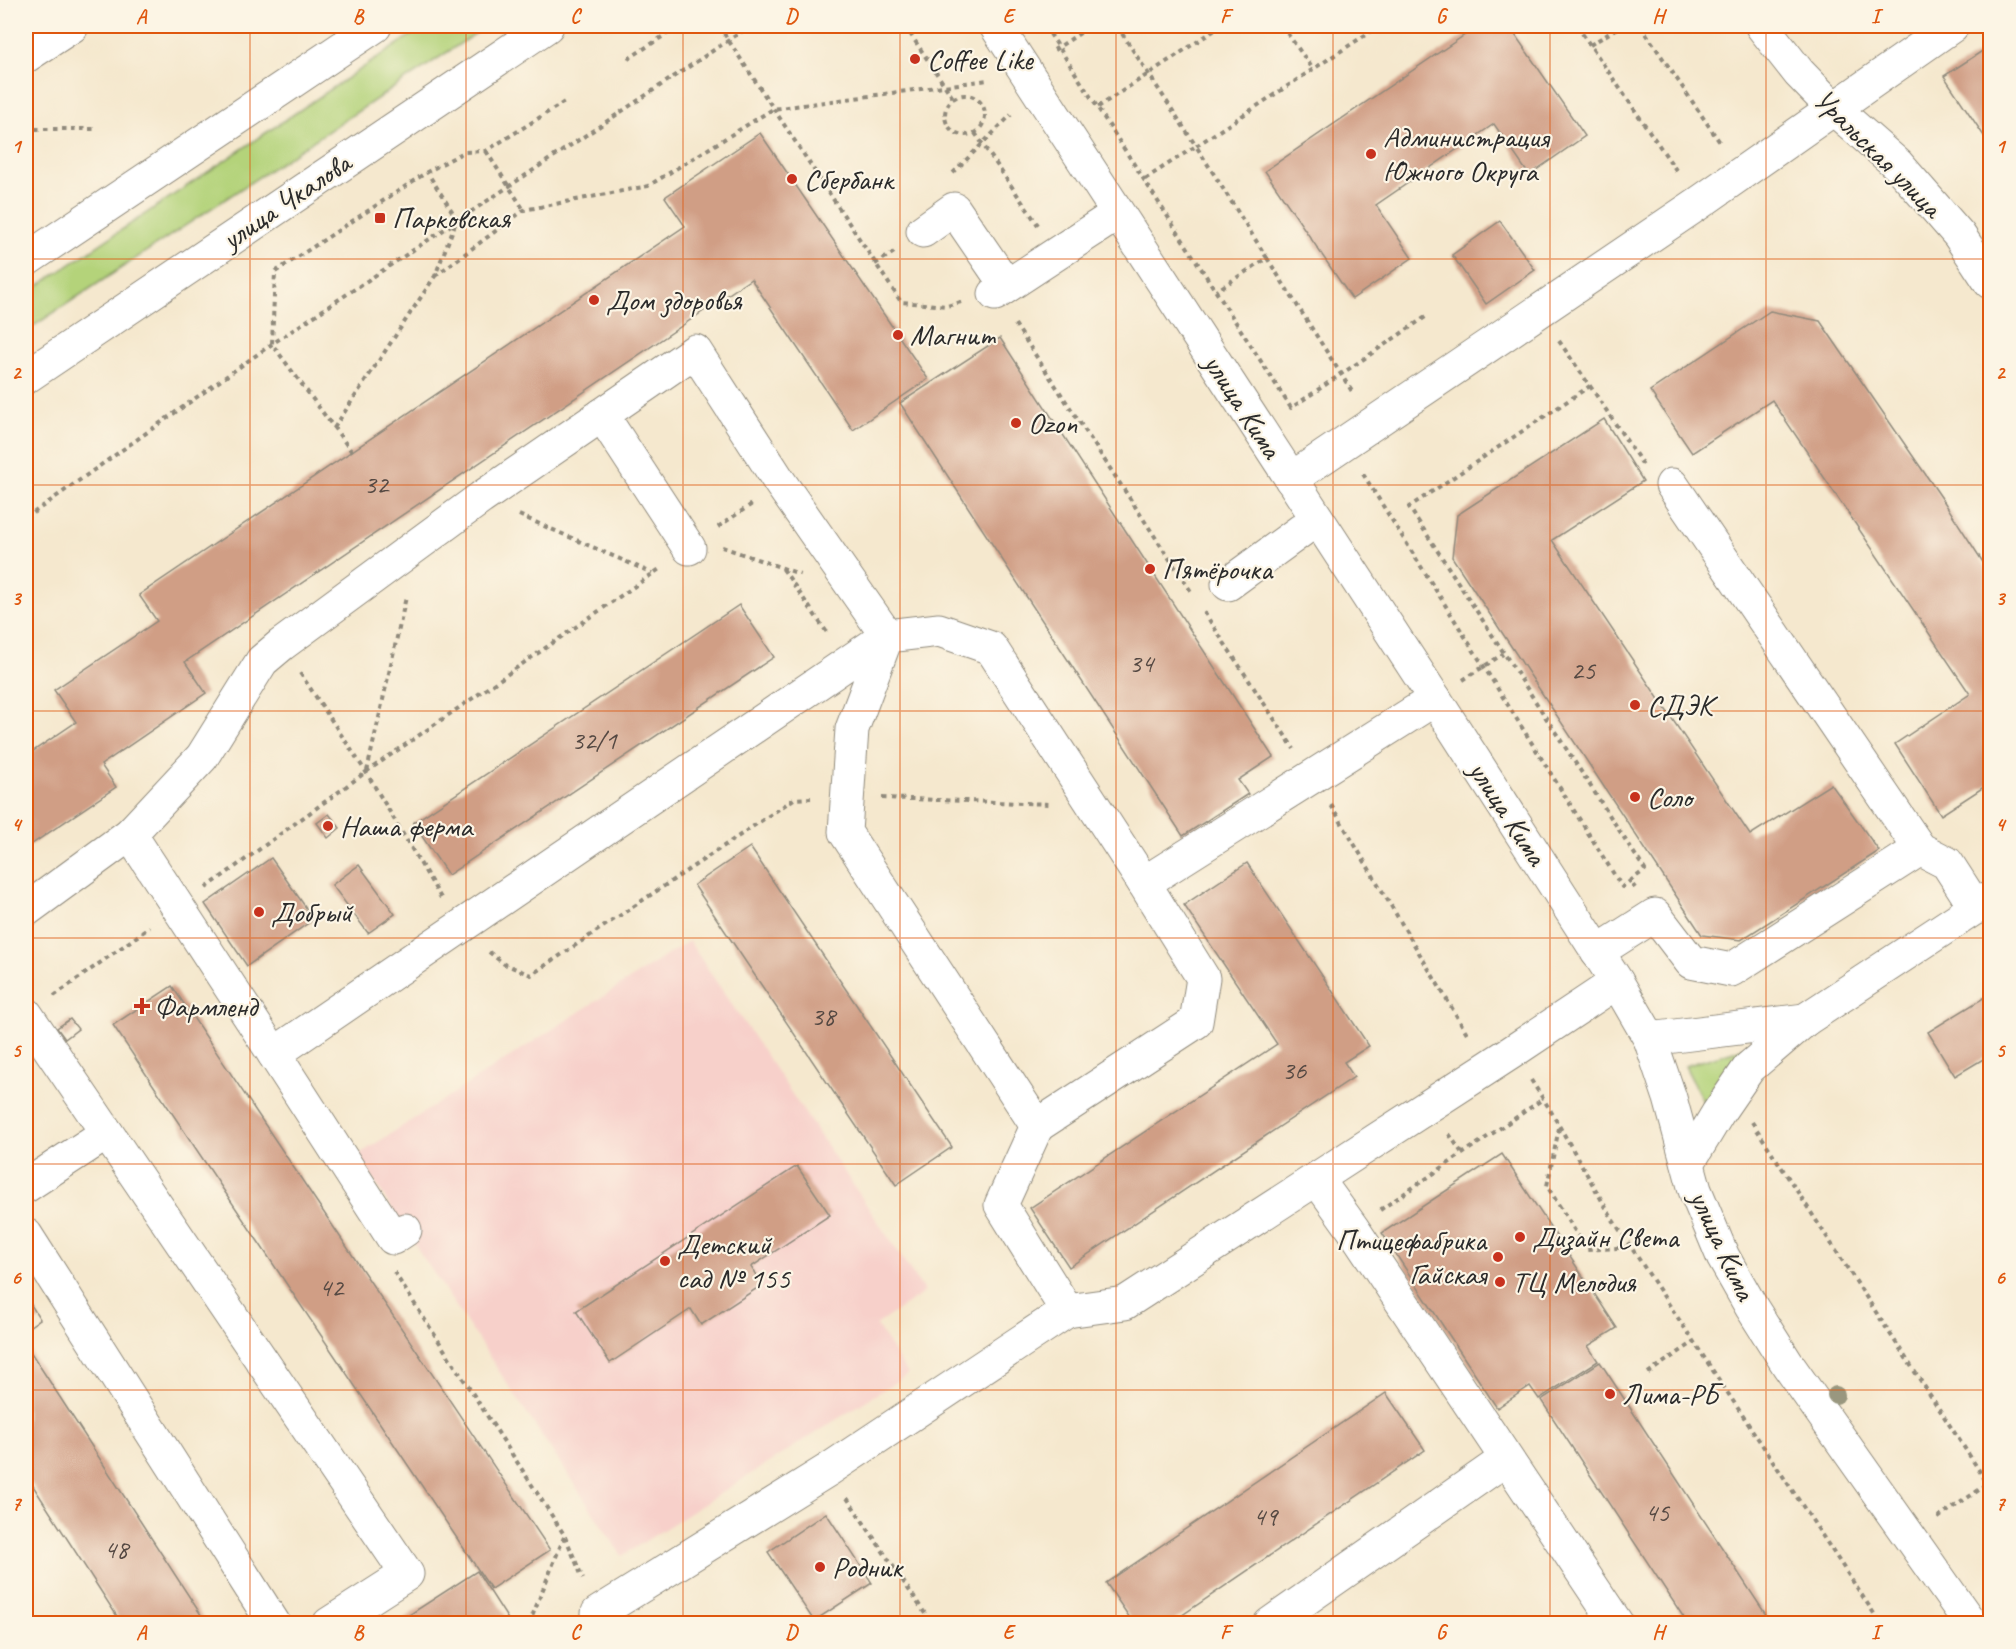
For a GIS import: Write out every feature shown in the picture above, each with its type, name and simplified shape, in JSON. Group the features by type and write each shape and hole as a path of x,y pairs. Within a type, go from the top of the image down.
{"street":[{"path":"26,57 72,26"},
{"path":"26,260 375,26"},
{"name":"улица Чкалова","path":"26,377 547,26"},
{"name":"улица Кима","path":"996,26 1617,982 1650,1039 1670,1098 1695,1190 1723,1257 1788,1365 1971,1623"},
{"name":"Уральская улица","path":"1762,26 1799,73 1833,108 1898,165 1959,236 1990,282"},
{"path":"1291,479 1699,203 1952,26"},
{"path":"912,239 954,209 1001,289 1117,214"},
{"path":"26,909 130,834 202,757 262,661 281,645 481,498 695,351 781,484 887,636"},
{"path":"602,415 695,544"},
{"path":"1672,485 1920,849 1947,863 1983,903 1805,1020 1749,1068 1688,1163"},
{"path":"1228,584 1317,519"},
{"path":"274,1054 887,636 939,630 991,648 1203,978 1196,1022 1037,1126 1001,1205 1067,1311"},
{"path":"887,636 852,729 845,832 1037,1126"},
{"path":"1144,883 1435,699"},
{"path":"130,834 393,1238 405,1230"},
{"path":"1597,952 1655,915 1691,962 1731,970 1920,849"},
{"path":"592,1620 828,1470 1067,1311 1125,1303 1617,982"},
{"path":"26,1015 407,1574 329,1623"},
{"path":"1650,1039 1805,1020"},
{"path":"26,1186 107,1133"},
{"path":"1317,1179 1353,1229 1617,1623"},
{"path":"26,1235 274,1623"},
{"path":"1270,1623 1506,1459"}],"path":[{"path":"628,59 680,26"},
{"path":"719,26 901,302 947,306 1001,289 1194,595"},
{"path":"26,518 272,344 750,26"},
{"path":"905,26 953,98"},
{"path":"1045,26 1291,408 1428,316"},
{"path":"1058,46 1091,26"},
{"path":"1117,26 1267,258 1216,291"},
{"path":"1098,107 1221,26"},
{"path":"1282,26 1313,69"},
{"path":"1145,179 1379,26"},
{"path":"1577,26 1699,203"},
{"path":"1590,45 1621,26"},
{"path":"1641,26 1740,174"},
{"path":"435,276 524,210 648,186 773,109 995,79 1032,79"},
{"path":"954,209 940,186 981,143 1032,79"},
{"path":"966,94 979,99 986,111 984,124 975,134 963,136 951,131 945,120 945,108 953,98 966,94"},
{"path":"352,452 272,344 275,272 427,172 464,152 486,151 566,101"},
{"path":"26,129 97,129"},
{"path":"975,134 1058,252"},
{"path":"486,151 524,210"},
{"path":"427,172 457,219"},
{"path":"334,428 435,276 457,219"},
{"path":"875,264 912,239"},
{"path":"1554,334 1647,471 1672,485"},
{"path":"1360,470 1622,887 1645,870 1409,507 1590,386"},
{"path":"26,1015 366,772 781,484"},
{"path":"481,498 653,574"},
{"path":"366,772 419,543"},
{"path":"695,544 804,576"},
{"path":"783,568 848,663"},
{"path":"1200,605 1300,758"},
{"path":"281,645 366,772 459,928 504,964 531,975 688,870"},
{"path":"1483,667 1503,654"},
{"path":"1329,802 1468,1035"},
{"path":"1630,881 1655,915"},
{"path":"1530,1079 1613,1220 1881,1623"},
{"path":"1732,1092 1990,1484 1911,1537"},
{"path":"1353,1229 1543,1099"},
{"path":"1560,1127 1547,1186 1587,1250 1631,1247"},
{"path":"1648,1373 1694,1342"},
{"path":"828,1470 932,1623"},
{"path":"529,1623 565,1536"}],"shaded area":[{"name":"Детский сад № 155","path":"689,941 925,1292 876,1325 908,1374 622,1556 405,1230 358,1155"}],"green space":[{"path":"425,26 487,26 26,331 26,294"},
{"path":"1763,1042 1705,1105 1685,1066"}],"building":[{"name":"Администрация Южного Округа","path":"1478,26 1509,26 1585,136 1529,175 1494,124 1376,205 1412,258 1352,299 1265,171"},
{"path":"1990,46 1990,145 1944,76"},
{"path":"760,133 928,379 853,430 751,279 185,662 206,693 101,765 116,787 26,848 26,756 76,722 54,690 157,621 139,595 685,226 665,197"},
{"path":"1500,221 1535,270 1486,304 1452,255"},
{"path":"1770,311 1820,321 1941,497 1990,573 1990,783 1941,815 1895,744 1970,694 1772,400 1692,453 1650,391"},
{"path":"1000,338 1273,757 1238,780 1248,794 1183,836 900,403"},
{"path":"1604,419 1643,481 1552,540 1750,835 1831,784 1879,851 1741,940 1702,935 1452,557 1457,515"},
{"path":"739,605 774,657 448,875 413,823"},
{"name":"Наша ферма","path":"329,814 340,828 328,838 317,823"},
{"path":"750,847 952,1147 896,1185 694,885"},
{"name":"Добрый","path":"271,858 314,919 247,966 205,904"},
{"path":"1247,863 1369,1046 1344,1062 1354,1077 1069,1267 1030,1208 1277,1044 1184,905"},
{"path":"359,865 395,914 368,933 332,885"},
{"path":"172,986 550,1550 491,1589 113,1025"},
{"path":"1990,994 1990,1055 1955,1076 1928,1032"},
{"path":"70,1019 78,1029 65,1039 57,1028"},
{"name":"ТЦ Мелодия","path":"1502,1154 1617,1328 1588,1346 1598,1361 1539,1399 1530,1386 1497,1408 1382,1233"},
{"path":"797,1166 830,1215 751,1267 762,1285 701,1325 691,1309 610,1363 576,1311"},
{"path":"26,1297 40,1319 26,1329"},
{"path":"26,1345 207,1624 122,1624 26,1475"},
{"path":"1600,1362 1772,1624 1688,1624 1541,1400"},
{"path":"1386,1393 1425,1450 1169,1624 1134,1624 1106,1583"},
{"name":"Родник","path":"826,1513 872,1583 814,1621 768,1552"},
{"path":"477,1571 511,1624 395,1624"}],"place":[{"name":"Coffee Like","path":"915,59"},
{"name":"Администрация Южного Округа","path":"1371,154"},
{"name":"Сбербанк","path":"792,179"},
{"name":"Парковская","path":"380,218"},
{"name":"Дом здоровья","path":"594,300"},
{"name":"Магнит","path":"898,335"},
{"name":"Ozon","path":"1016,423"},
{"name":"Пятёрочка","path":"1150,569"},
{"name":"СДЭК","path":"1635,705"},
{"name":"Соло","path":"1635,797"},
{"name":"Наша ферма","path":"328,826"},
{"name":"Добрый","path":"259,912"},
{"name":"Фармленд","path":"142,1006"},
{"name":"Дизайн Света","path":"1520,1237"},
{"name":"Птицефабрика Гайская","path":"1498,1257"},
{"name":"Детский сад № 155","path":"665,1261"},
{"name":"ТЦ Мелодия","path":"1500,1282"},
{"name":"Лима-РБ","path":"1610,1394"},
{"name":"Родник","path":"820,1567"}]}
